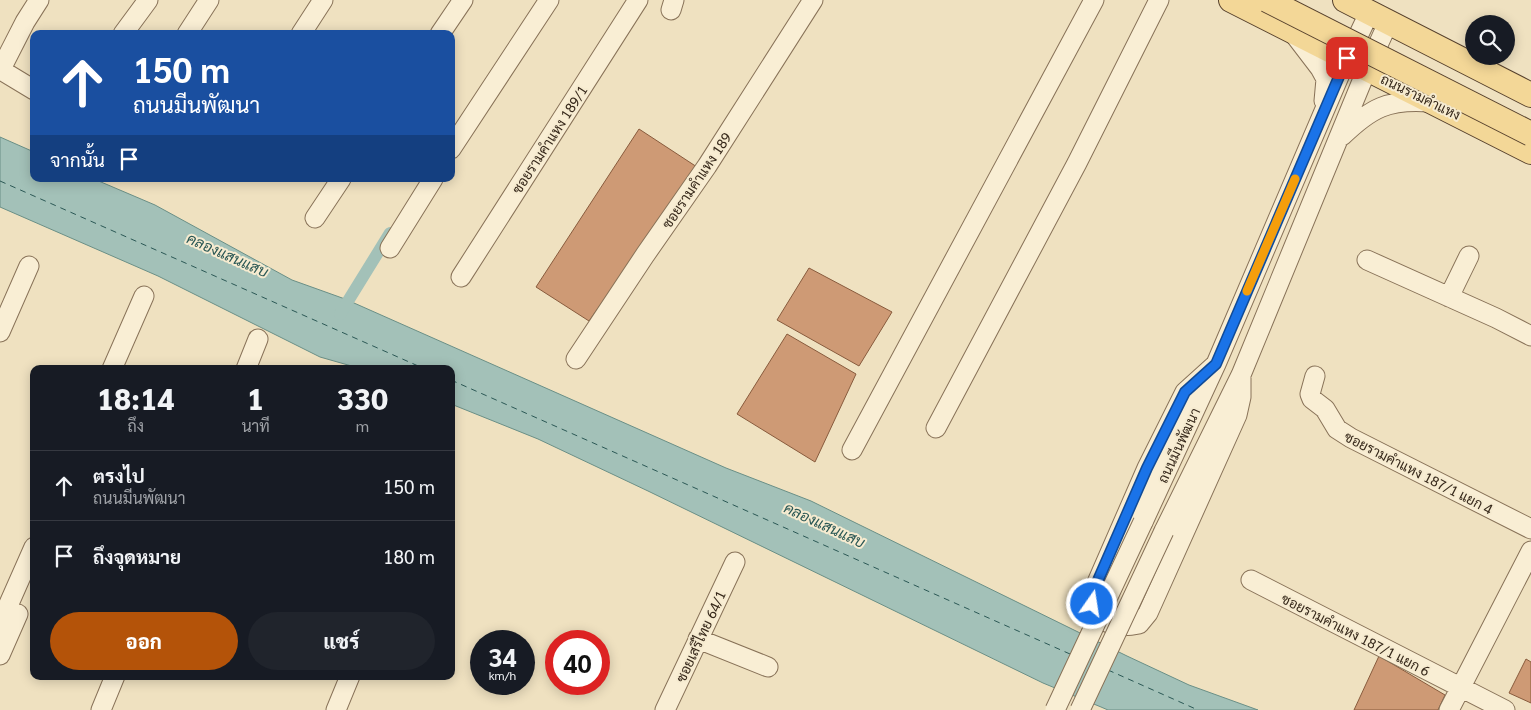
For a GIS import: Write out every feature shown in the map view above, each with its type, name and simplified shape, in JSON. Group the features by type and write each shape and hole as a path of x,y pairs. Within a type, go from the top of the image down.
{"main road":[{"name":"ถนนรามคำแหง","path":"1231,0 1531,152"},
{"name":"ถนนรามคำแหง","path":"1267,0 1531,134"},
{"name":"ถนนรามคำแหง","path":"1294,0 1531,120"},
{"path":"1362,8 1521,91"},
{"path":"1488,130 1476,110 1474,101 1477,94 1489,83 1521,91"}],"street":[{"path":"30,88 0,70 25,22 39,0"},
{"path":"126,30 148,0"},
{"path":"190,30 209,0"},
{"path":"304,30 323,0"},
{"path":"443,30 463,0"},
{"path":"455,143 549,0"},
{"name":"ซอยรามคำแหง 189/1","path":"461,277 638,0"},
{"name":"ซอยรามคำแหง 189","path":"576,359 707,166 813,0"},
{"path":"852,450 1094,0"},
{"path":"936,428 1076,163 1159,0"},
{"name":"ถนนมีนพัฒนา","path":"1080,710 1164,532 1241,376 1337,141 1357,64 1362,8"},
{"path":"1292,31 1326,79 1322,115"},
{"name":"ถนนมีนพัฒนา","path":"1055,710 1216,364 1322,115 1357,64"},
{"path":"1337,141 1358,120 1382,107 1409,100 1433,102"},
{"path":"315,218 339,182"},
{"path":"390,248 430,182"},
{"path":"1449,297 1469,256"},
{"path":"1367,260 1496,318 1531,336"},
{"path":"0,332 29,266"},
{"path":"114,365 144,296"},
{"path":"248,365 258,340"},
{"path":"1216,364 1185,392 1147,468 1092,594 1092,604 1096,612 1102,620 1112,625 1124,627 1139,624 1148,613 1237,415 1241,397 1241,376"},
{"name":"ซอยรามคำแหง 187/1 แยก 4","path":"1315,376 1310,394 1312,399 1325,408 1337,429 1351,438 1531,529"},
{"path":"1449,710 1531,550"},
{"path":"0,624 30,556"},
{"name":"ซอยเสรีไทย 64/1","path":"665,710 735,562"},
{"name":"ซอยรามคำแหง 187/1 แยก 6","path":"1251,580 1505,710"},
{"path":"0,655 18,614"},
{"path":"698,639 768,667"},
{"path":"100,710 113,680"},
{"path":"336,710 348,680"}],"water":[{"name":"คลองแสนแสบ","path":"0,137 30,150 30,182 101,182 155,205 292,280 345,299 726,468 811,501 1189,685 1258,710 1108,710 1043,683 538,439 455,406 455,365 348,365 320,357 158,276 0,207"}],"building":[{"path":"639,129 697,167 589,321 536,287"},
{"path":"809,268 892,312 859,366 777,320"},
{"path":"787,334 856,374 815,462 737,414"},
{"path":"1379,656 1445,695 1438,710 1354,710"},
{"path":"1526,659 1531,662 1531,703 1509,693"}],"waterway":[{"path":"340,314 390,233"}],"ferry route":[{"path":"0,181 416,365"},
{"path":"455,382 1070,654"},
{"path":"1108,670 1198,710"}],"slow traffic":[{"path":"1247,291 1295,179"}],"route":[{"path":"1092,604 1092,594 1147,468 1185,392 1216,364 1347,58"}]}
